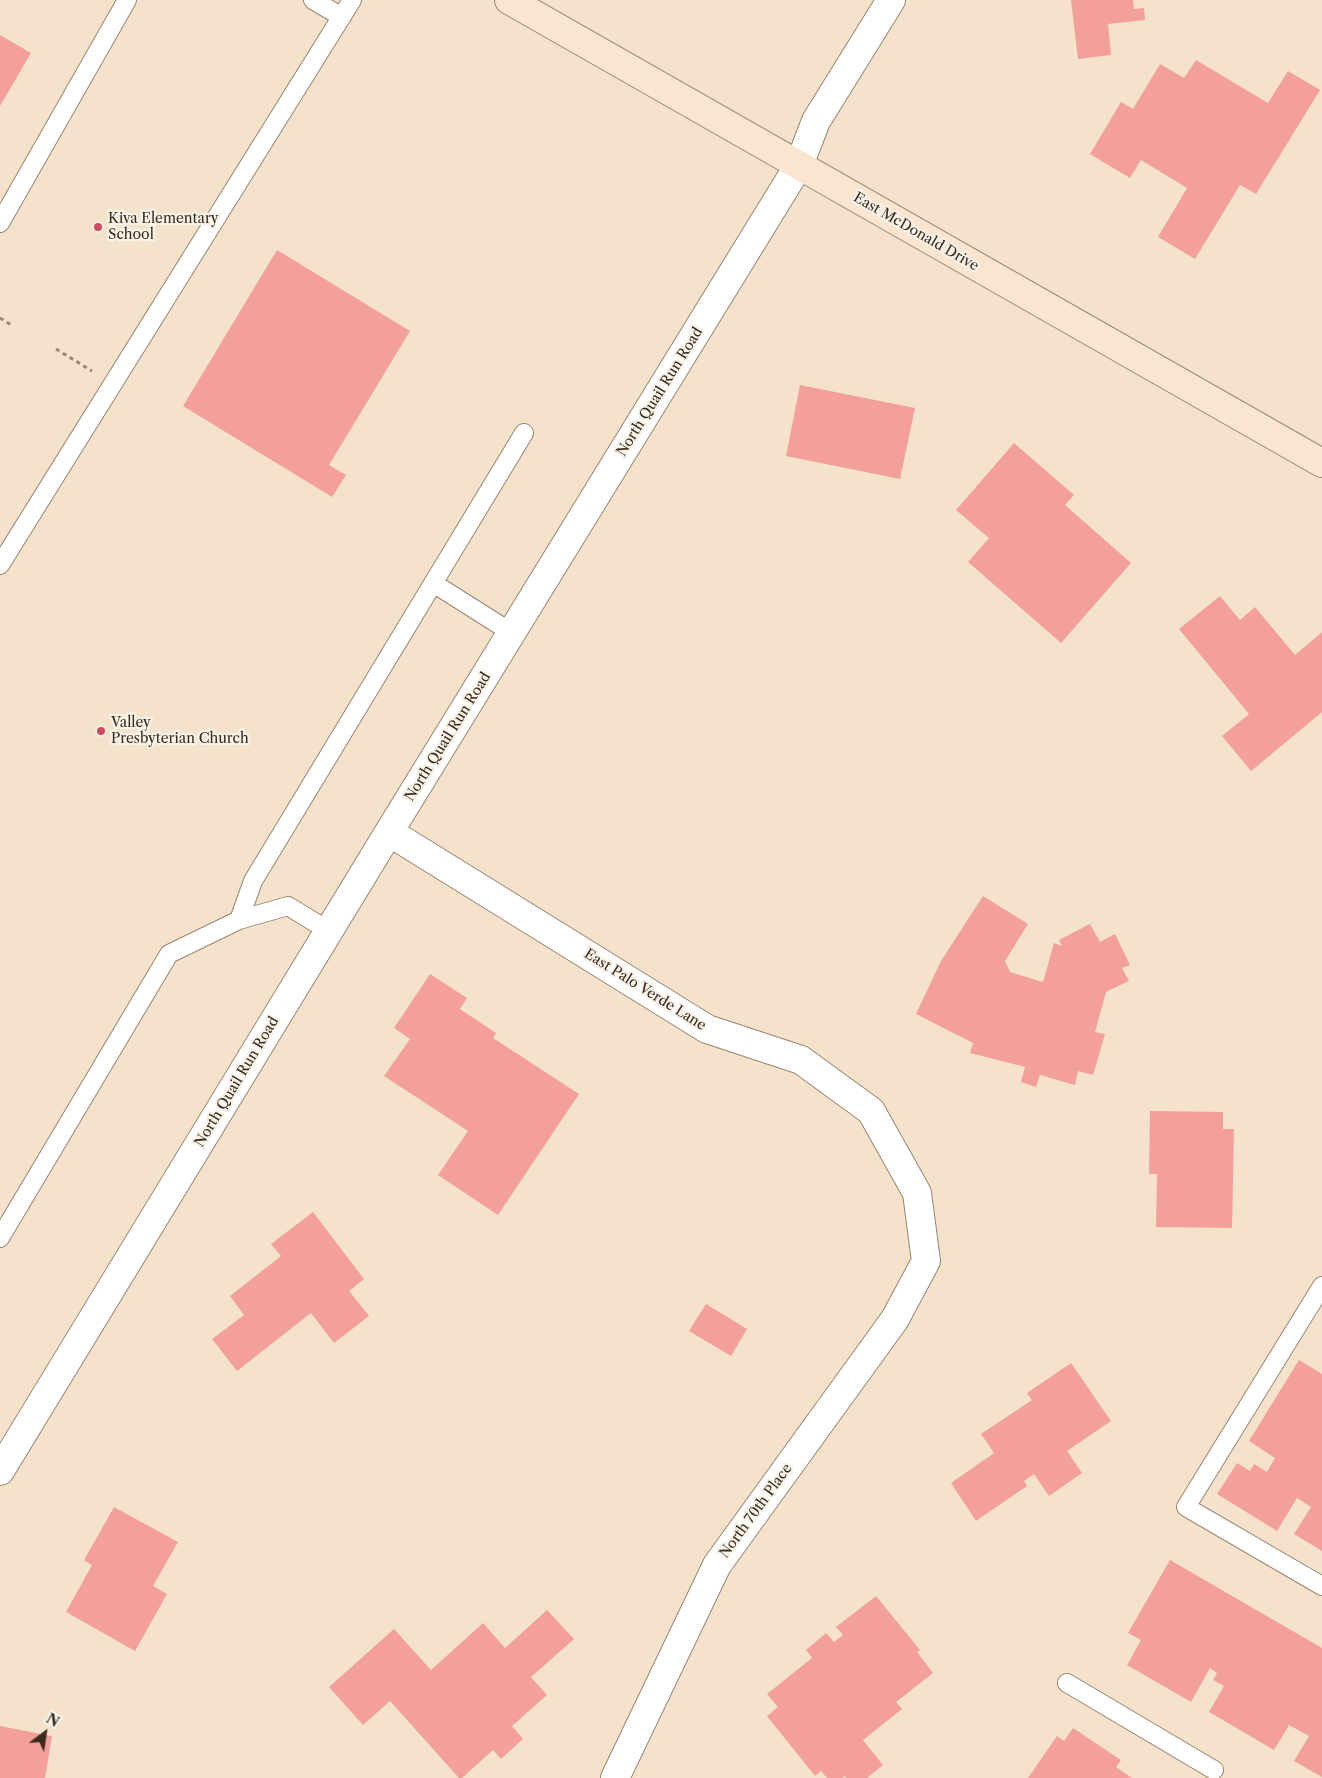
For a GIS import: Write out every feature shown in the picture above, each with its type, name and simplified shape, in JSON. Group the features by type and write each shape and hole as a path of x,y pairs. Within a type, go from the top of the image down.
{"street":[{"name":"East McDonald Drive","path":"509,0 1322,463"},
{"name":"North Quail Run Road","path":"0,1472 389,832 799,165 816,121 891,0"},
{"name":"East Palo Verde Lane","path":"389,832 707,1029 801,1060 872,1111 917,1193 926,1261"},
{"name":"North 70th Place","path":"615,1778 717,1565 895,1319 926,1261"}],"lane":[{"path":"0,224 127,0"},
{"path":"313,0 342,17"},
{"path":"0,565 5,547 352,0"},
{"path":"239,920 253,881 524,433"},
{"path":"433,583 512,633"},
{"path":"0,1238 87,1095 169,954 239,920 288,906 329,932"},
{"path":"1322,1286 1186,1506 1322,1586"},
{"path":"1067,1683 1217,1775"}],"path":[{"path":"0,318 13,326"},
{"path":"56,350 94,372"}],"building":[{"path":"1071,0 1133,0 1134,9 1144,8 1145,20 1108,24 1111,55 1078,59"},
{"path":"0,35 31,53 0,106"},
{"path":"1196,60 1268,103 1288,71 1320,90 1256,194 1240,185 1195,259 1158,237 1187,188 1141,160 1130,178 1090,154 1121,102 1133,109 1160,64 1184,78"},
{"path":"277,250 410,331 329,465 346,475 332,497 183,406"},
{"path":"800,385 915,408 900,479 786,456"},
{"path":"1014,443 1074,495 1065,505 1131,563 1061,643 968,562 989,538 956,510"},
{"path":"1220,596 1240,620 1255,607 1295,655 1322,632 1322,712 1251,771 1222,736 1249,714 1179,629"},
{"path":"983,896 1028,924 1005,961 1010,972 1043,982 1054,943 1062,946 1059,940 1090,924 1100,942 1115,934 1130,965 1122,968 1129,981 1106,992 1095,1032 1105,1034 1093,1075 1078,1071 1075,1085 1040,1075 1036,1087 1021,1082 1025,1067 970,1053 973,1043 916,1014 941,961"},
{"path":"430,974 467,998 460,1009 496,1033 493,1038 579,1094 498,1215 438,1175 468,1131 384,1076 410,1039 394,1028"},
{"path":"1150,1111 1223,1112 1223,1129 1234,1129 1232,1228 1156,1227 1157,1174 1149,1174"},
{"path":"313,1212 364,1279 349,1291 369,1316 334,1343 311,1313 237,1371 212,1339 244,1315 230,1296 281,1256 271,1244"},
{"path":"706,1304 747,1329 731,1356 689,1331"},
{"path":"1299,1360 1322,1374 1322,1551 1294,1534 1311,1507 1297,1498 1277,1531 1217,1494 1237,1463 1250,1471 1254,1464 1267,1472 1275,1458 1249,1441"},
{"path":"1071,1363 1111,1421 1067,1451 1082,1473 1049,1496 1034,1474 1024,1481 1027,1486 976,1521 951,1483 994,1453 981,1434 1032,1400 1027,1393"},
{"path":"114,1507 178,1542 153,1586 167,1594 135,1651 66,1612 92,1565 84,1560"},
{"path":"1170,1560 1322,1648 1322,1777 1294,1761 1309,1736 1289,1725 1274,1750 1209,1712 1224,1686 1213,1680 1217,1673 1210,1668 1191,1702 1127,1665 1141,1640 1128,1633"},
{"path":"876,1596 920,1650 917,1652 933,1673 896,1702 902,1709 863,1740 883,1765 867,1778 846,1778 845,1776 842,1778 827,1778 821,1771 815,1776 767,1716 778,1707 767,1694 812,1658 806,1650 826,1633 834,1642 843,1635 836,1627"},
{"path":"547,1610 574,1639 531,1677 547,1695 512,1726 523,1739 501,1759 493,1750 462,1778 459,1778 390,1701 363,1725 329,1687 394,1629 431,1670 483,1623 505,1648"},
{"path":"0,1726 52,1736 45,1778 0,1778"},
{"path":"1073,1728 1121,1760 1116,1767 1132,1778 1028,1778 1057,1736 1064,1741"}],"place":[{"name":"Kiva Elementary School","path":"98,227"},
{"name":"Valley Presbyterian Church","path":"101,731"}]}
